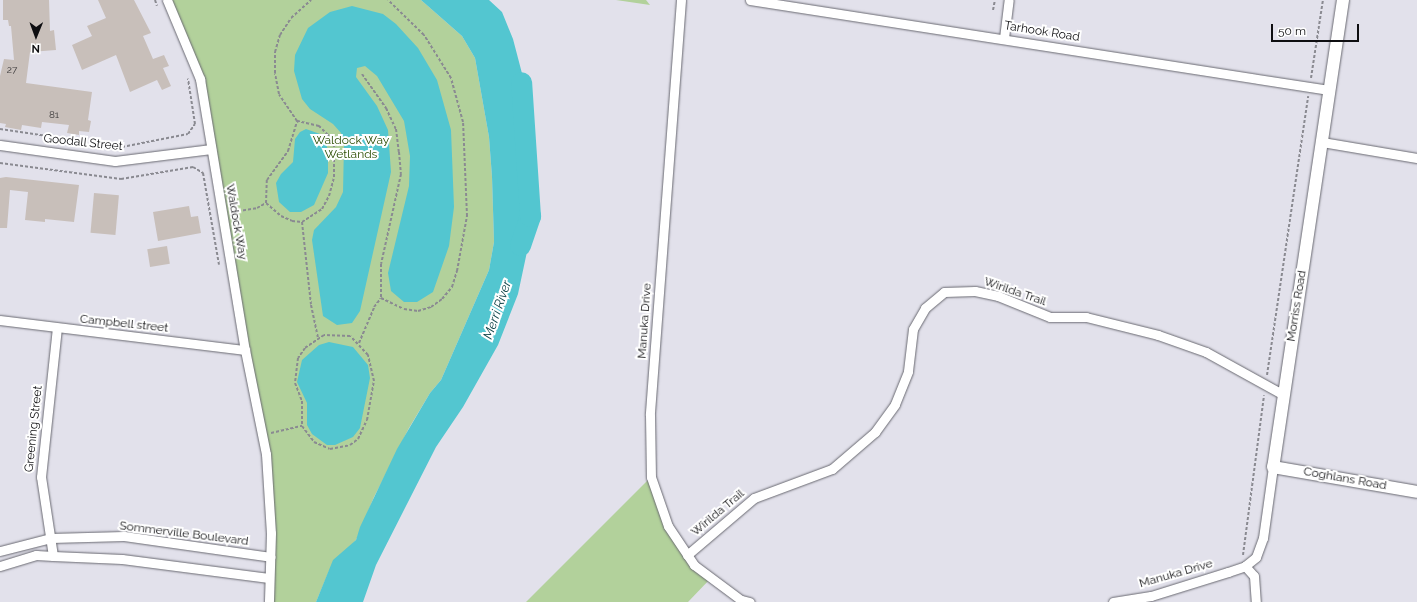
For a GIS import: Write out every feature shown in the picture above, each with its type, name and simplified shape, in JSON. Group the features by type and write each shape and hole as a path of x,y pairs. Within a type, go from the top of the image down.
{"street":[{"name":"Waldock Way","path":"167,0 200,79 245,350 266,454 271,557 269,602"},
{"name":"Manuka Drive","path":"681,0 650,414 650,477 668,526 694,565 741,600 750,602"},
{"name":"Tarhook Road","path":"750,0 1004,38 1329,90"},
{"path":"1004,38 1009,0"},
{"name":"Morriss Road","path":"1243,567 1256,557 1263,538 1343,0"},
{"path":"1322,142 1417,158"},
{"name":"Goodall Street","path":"0,145 116,161 211,149"},
{"name":"Wirilda Trail","path":"687,555 754,498 832,469 875,432 896,404 908,372 913,329 925,308 944,292 975,291 998,296 1050,317 1086,317 1158,335 1206,352 1284,395"},
{"name":"Campbell street","path":"0,320 245,350"},
{"name":"Greening Street","path":"53,556 41,477 57,328"},
{"name":"Coghlans Road","path":"1273,467 1417,492"},
{"name":"Sommerville Boulevard","path":"0,551 51,538 124,536 271,557"},
{"path":"0,566 36,555 122,560 269,578"},
{"name":"Manuka Drive","path":"1112,602 1151,596 1243,567"},
{"path":"1243,567 1254,576 1256,602"}],"path":[{"path":"154,0 160,13"},
{"path":"266,203 281,216 292,221 302,222 322,210 329,196 334,177 334,146 328,134 319,126 297,121 279,94 275,73 275,52 280,35 291,18 311,0"},
{"path":"381,298 404,310 418,311 430,307 452,287 465,234 468,194 463,122 450,78 424,35 388,0"},
{"path":"993,10 995,0"},
{"path":"1243,567 1266,385 1323,0"},
{"path":"359,343 374,307 381,298 381,264 401,174 400,152 396,129 386,108 362,74"},
{"path":"0,129 122,147 188,134 195,124 186,75"},
{"path":"266,203 267,180 288,151 297,121"},
{"path":"0,163 121,179 193,167 203,174 219,265"},
{"path":"223,214 257,208 266,203"},
{"path":"302,222 311,305 318,338"},
{"path":"336,334 350,336 359,343 368,355 374,381 367,420 358,439 350,445 330,449 314,442 302,426 304,413 295,383 295,371 298,358 305,348 318,338 336,334"},
{"path":"262,435 302,426"}],"green space":[{"name":"Waldock Way Wetlands","path":"167,0 421,0 462,36 475,58 489,137 492,177 494,242 489,270 441,380 430,393 409,428 374,497 356,540 329,571 316,602 269,602 266,454 200,79"},
{"path":"616,0 646,0 650,5"},
{"path":"651,477 668,526 693,565 711,578 688,602 526,602"}],"water":[{"path":"421,0 489,0 502,12 513,39 524,81 523,119 529,152 530,182 528,247 518,294 498,345 463,407 436,447 376,565 363,602 316,602 333,560 356,540 360,527 397,449 430,393 441,380 489,270 494,242 489,137 475,58 462,36"},
{"path":"352,6 383,14 396,24 418,48 437,80 451,130 454,207 449,246 433,292 417,302 404,302 391,291 388,273 409,186 410,156 404,121 377,76 365,66 357,68 356,77 377,106 388,130 391,172 360,311 352,323 337,325 323,316 312,240 314,230 336,207 343,192 344,144 341,133 333,124 310,109 302,99 294,71 295,55 308,28 330,12"},
{"path":"306,129 320,134 325,141 328,150 328,173 314,205 301,212 290,212 279,202 276,183 281,174 293,162 295,139 300,132"},
{"path":"329,342 353,347 368,365 370,378 360,428 353,437 335,445 327,445 312,434 307,425 307,403 297,382 302,360 319,345"}],"building":[{"path":"3,0 49,0 50,31 54,30 56,50 30,52 26,83 92,92 88,120 91,121 89,132 79,131 79,135 67,133 69,125 42,122 41,128 22,125 21,130 5,127 6,124 0,123 0,76 4,59 14,60 11,26 9,26 8,20 3,20"},
{"path":"98,0 134,0 151,33 143,36 153,59 164,55 169,66 163,68 171,86 162,90 157,80 130,92 116,55 82,70 72,45 92,36 87,26 106,18"},
{"path":"6,177 79,185 74,222 45,219 45,222 25,220 28,192 10,190 7,228 0,228 0,178"},
{"path":"94,193 119,195 115,235 91,233"},
{"path":"189,206 191,217 198,216 201,233 158,241 153,212"},
{"path":"167,246 170,264 150,267 147,249"}],"waterway":[{"name":"Merri River","path":"520,245 530,216 521,82"}]}
